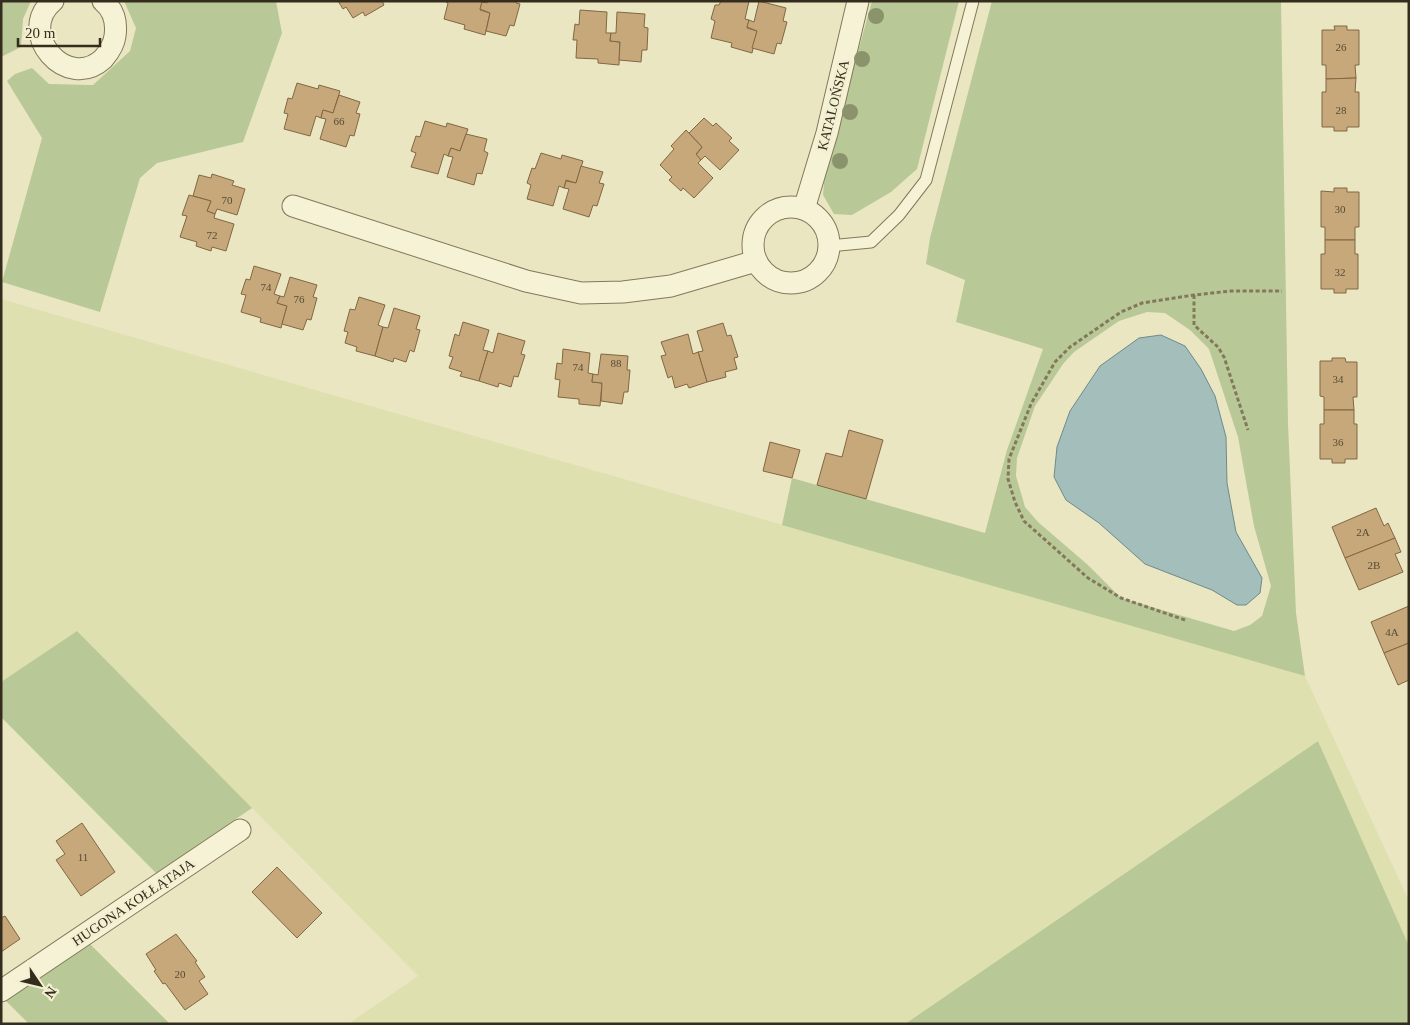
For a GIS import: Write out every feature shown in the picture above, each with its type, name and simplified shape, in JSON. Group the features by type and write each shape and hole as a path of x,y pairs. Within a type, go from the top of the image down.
{"street":[{"path":"53,1 43,14 40,26 41,38 45,49 53,59 63,65 76,68 89,66 101,61 110,51 115,39 116,26 113,14 103,1"},
{"name":"KATALOŃSKA","path":"804,209 827,133 858,1"},
{"path":"293,206 526,281 581,294 623,292 671,286 756,262"},
{"path":"791,206 815,214 828,234 829,246 827,259 821,269 812,277 800,282 787,283 774,279 764,272 756,262 753,236 758,224 767,215 778,208 791,206"},
{"name":"HUGONA KOŁŁĄTAJA","path":"1,991 240,830"}],"lane":[{"path":"829,246 871,242 899,216 926,180 974,1"}],"path":[{"path":"1185,620 1121,598 1088,578 1024,521 1015,502 1008,479 1009,460 1031,404 1056,362 1070,347 1121,312 1142,303 1231,290 1282,291"},
{"path":"1194,295 1194,324 1218,347 1224,357 1248,430"}],"green space":[{"path":"1,1 31,1 23,19 21,47 1,57"},
{"path":"124,1 276,1 282,33 243,142 157,163 140,178 100,312 2,282 42,138 7,81 15,74 32,68 49,84 93,85 130,51 136,28"},
{"path":"872,1 959,1 917,169 891,192 852,215 834,214 823,195 825,171"},
{"path":"992,1 1281,1 1288,423 1296,613 1305,676 782,525 792,478 985,533 1007,450 1043,349 956,322 965,280 926,264 930,238","holes":["1147,312 1165,313 1190,330 1209,349 1238,437 1254,526 1271,586 1262,616 1250,625 1234,631 1121,598 1088,565 1038,522 1025,507 1016,476 1017,458 1035,406 1063,364 1074,352 1119,321"]},
{"path":"1,299 1305,676 1409,901 1409,946 1318,741 905,1024 348,1024 418,976 77,631 1,682"},
{"path":"77,631 252,808 156,873 1,717 1,682"},
{"path":"1318,741 1409,946 1409,1024 905,1024"},
{"path":"89,943 170,1024 29,1024 4,999"}],"water":[{"path":"1161,335 1185,346 1201,369 1215,396 1226,437 1227,483 1236,532 1262,578 1260,593 1246,605 1237,605 1212,590 1145,564 1099,523 1066,500 1054,477 1057,447 1070,411 1100,366 1139,338"}],"building":[{"path":"338,1 382,1 384,5 365,16 363,12 353,18 346,7 343,9"},
{"path":"444,1 482,2 480,10 490,13 485,35 464,29 465,25 444,19 448,3"},
{"path":"488,1 516,1 516,3 520,4 514,26 510,25 506,36 486,31 490,13 480,9 482,2 487,3"},
{"path":"721,1 749,1 745,19 749,20 747,28 757,31 752,53 731,47 732,43 711,38 715,21 711,19 715,5 719,5"},
{"path":"759,1 786,8 783,21 787,22 781,44 777,43 774,54 752,48 757,31 747,27 749,20 754,22"},
{"path":"580,10 607,12 606,33 611,33 610,41 620,42 619,65 598,63 598,59 576,58 577,40 573,40 575,24 579,25"},
{"path":"617,12 645,14 644,27 648,28 647,50 642,50 641,62 619,60 620,42 610,41 611,33 616,33"},
{"path":"1334,26 1347,26 1347,30 1359,30 1359,65 1355,65 1356,78 1326,79 1326,65 1322,65 1322,30 1335,30"},
{"path":"1356,78 1355,92 1359,92 1359,127 1347,127 1347,131 1334,131 1334,127 1322,127 1322,92 1326,92 1326,79"},
{"path":"297,83 318,89 319,85 340,91 333,113 323,110 321,118 316,116 310,136 284,129 288,114 284,113 288,98 292,99"},
{"path":"339,95 360,102 356,113 360,114 354,136 350,135 346,147 320,139 326,119 321,118 323,110 333,113"},
{"path":"704,118 713,126 716,123 732,138 729,141 739,150 720,170 705,156 701,160 696,155 702,147 689,133"},
{"path":"425,121 446,127 447,123 468,129 460,151 451,148 448,156 444,154 438,174 411,167 416,153 411,151 416,136 420,137"},
{"path":"686,130 702,147 696,154 701,160 698,163 713,178 694,198 683,188 681,191 669,180 672,177 660,165 674,149 671,146"},
{"path":"466,134 487,139 484,151 488,153 482,174 477,173 474,185 447,177 453,157 448,156 451,148 460,151"},
{"path":"541,153 561,159 562,155 583,161 576,183 566,180 564,188 559,186 553,206 527,199 531,185 527,183 532,168 535,169"},
{"path":"581,166 603,172 599,183 604,184 597,206 593,205 589,217 563,209 569,189 564,188 566,181 576,183"},
{"path":"212,174 234,181 232,185 245,189 237,215 217,209 215,214 207,211 211,201 193,196 199,175 211,178"},
{"path":"1334,188 1347,188 1347,192 1359,192 1359,227 1355,227 1355,240 1325,240 1325,227 1321,227 1321,191 1334,192"},
{"path":"189,195 211,201 207,211 215,214 214,218 234,224 226,251 212,247 211,251 196,246 197,242 180,237 187,216 182,215"},
{"path":"1325,240 1355,240 1355,254 1358,254 1358,289 1346,289 1346,293 1334,293 1334,289 1321,289 1321,254 1325,254"},
{"path":"254,266 281,274 274,294 280,296 277,303 287,306 281,328 260,322 261,318 241,312 246,295 241,294 246,279 250,280"},
{"path":"290,277 317,285 313,297 317,298 311,320 307,319 303,330 282,324 287,306 277,303 280,296 284,297"},
{"path":"359,297 385,305 378,325 383,327 375,356 356,351 357,347 345,343 348,332 344,331 350,309 355,310"},
{"path":"394,308 420,316 416,329 420,330 414,352 410,350 406,362 394,358 393,362 375,356 383,327 388,328"},
{"path":"463,322 489,330 483,350 488,351 479,381 460,376 462,372 449,368 453,357 449,356 455,334 459,336"},
{"path":"723,323 727,336 731,335 738,357 734,358 737,369 725,372 726,377 707,382 698,352 703,351 697,331"},
{"path":"498,333 525,341 521,354 525,355 518,377 514,376 511,387 499,383 498,387 479,381 488,351 493,353"},
{"path":"688,334 693,354 698,352 707,382 689,388 687,384 675,388 672,376 668,378 661,356 666,355 661,342"},
{"path":"563,349 590,353 588,373 593,374 592,382 602,383 600,406 579,404 579,399 558,397 560,380 555,379 557,363 562,364"},
{"path":"601,354 628,356 627,370 630,370 628,392 624,392 622,404 601,401 602,383 592,382 593,374 598,375"},
{"path":"1332,358 1345,358 1346,362 1357,362 1357,397 1353,397 1354,410 1324,410 1324,397 1320,396 1320,361 1332,361"},
{"path":"1324,410 1354,410 1354,424 1357,424 1357,459 1345,459 1345,463 1332,463 1332,459 1320,459 1320,424 1324,424"},
{"path":"849,430 883,440 866,499 817,485 826,453 842,457"},
{"path":"770,442 800,450 792,478 763,471"},
{"path":"1376,508 1384,526 1388,523 1395,538 1345,558 1332,527"},
{"path":"1395,538 1401,552 1395,554 1403,572 1359,590 1345,558"},
{"path":"1409,606 1409,643 1384,653 1371,622"},
{"path":"1409,643 1409,680 1398,685 1384,653"},
{"path":"82,823 115,872 81,896 56,860 65,854 56,841"},
{"path":"277,867 322,913 297,938 252,892"},
{"path":"5,916 20,939 1,952 1,918"},
{"path":"176,934 197,961 195,962 205,977 199,981 208,994 185,1010 165,983 163,984 146,954"}]}
